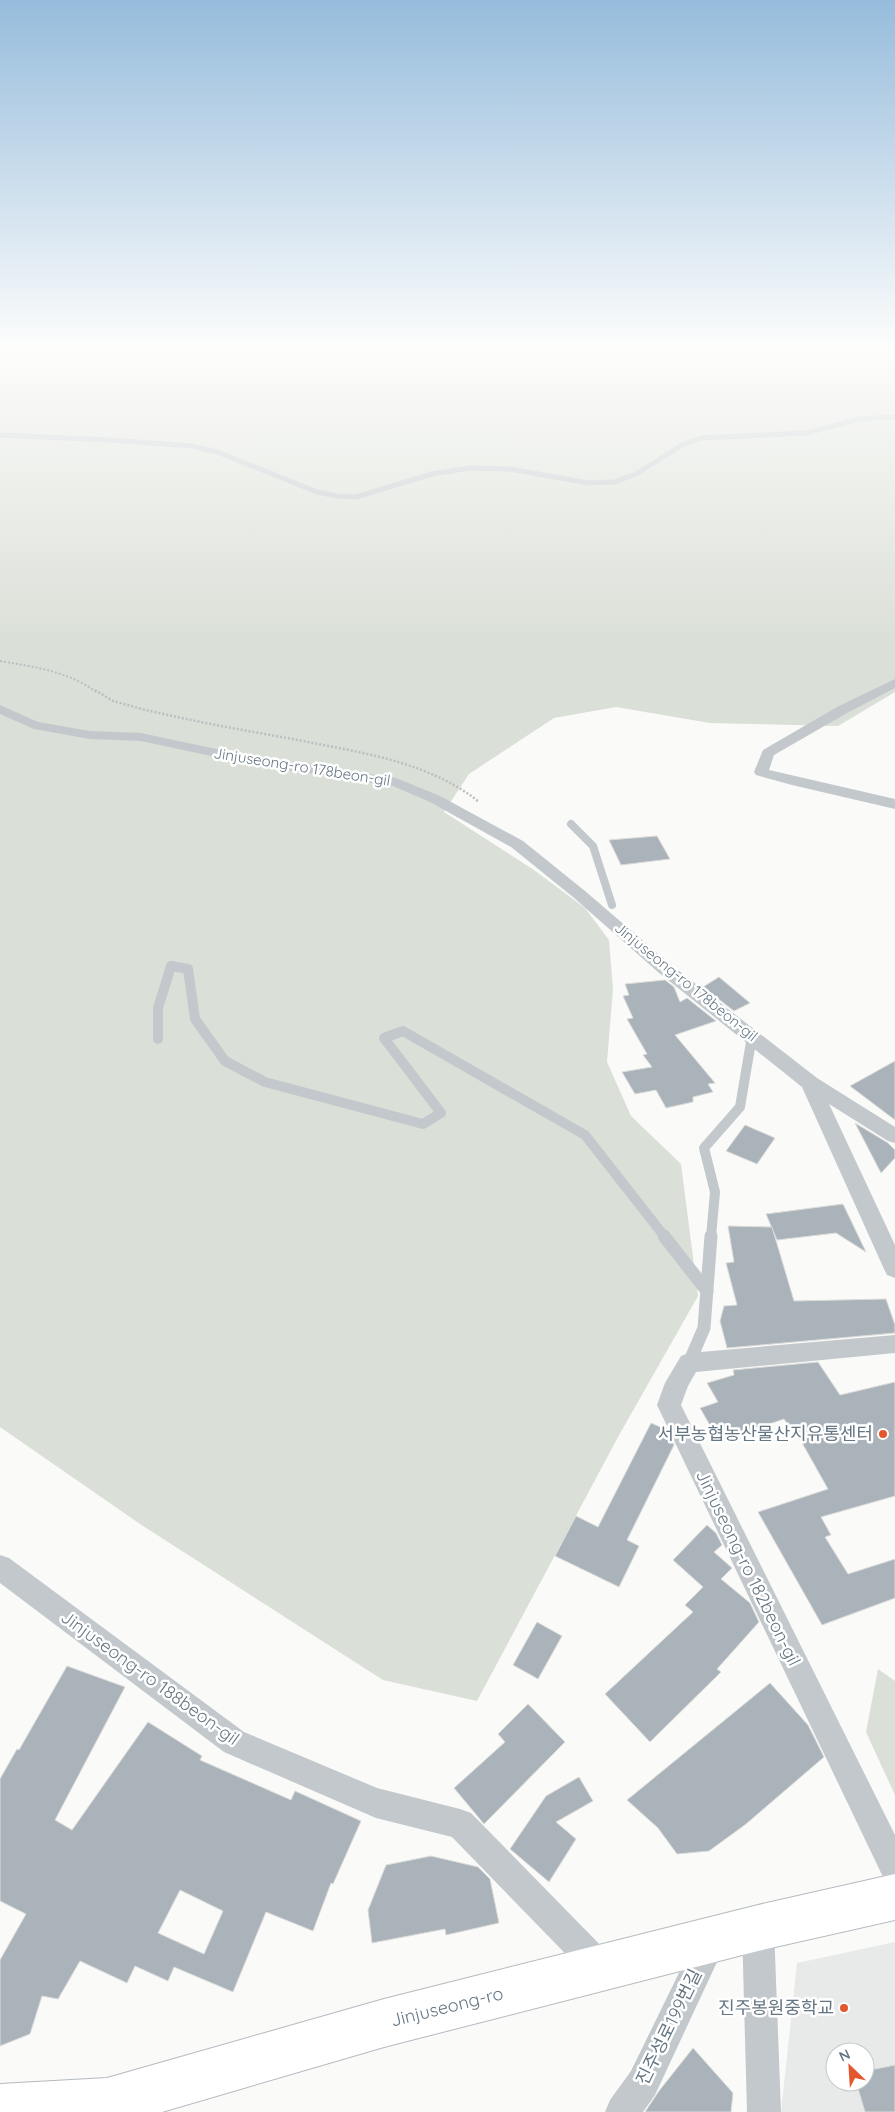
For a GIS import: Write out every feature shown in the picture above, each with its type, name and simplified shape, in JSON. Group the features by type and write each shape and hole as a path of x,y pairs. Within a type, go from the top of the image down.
{"main road":[{"name":"Jinjuseong-ro","path":"0,2109 107,2103 384,2023 711,1939 895,1898"}],"street":[{"path":"895,684 842,710 768,753 761,772 792,781 895,804"},
{"name":"Jinjuseong-ro 178beon-gil","path":"0,708 34,725 90,735 141,737 249,760 396,782 420,792 517,844 579,894 664,968 810,1083 894,1133"},
{"name":"Jinjuseong-ro 178beon-gil","path":"810,1083 895,1269"},
{"path":"689,1363 895,1344"},
{"name":"Jinjuseong-ro 182beon-gil","path":"689,1363 676,1383 669,1404 895,1868"},
{"name":"Jinjuseong-ro 188beon-gil","path":"0,1567 234,1742 376,1803 460,1824 600,1968"},
{"path":"758,1928 764,2112"},
{"name":"진주성로199번길","path":"622,2112 643,2083 711,1939"}],"lane":[{"path":"206,450 242,461 302,488 347,497 356,497 436,472 460,467 510,469 585,483 614,482 632,477 674,450"},
{"path":"571,824 592,846 612,905"},
{"path":"158,1039 158,1008 171,966 188,969 195,1019 225,1061 265,1082 423,1124 440,1113 384,1038 403,1031 586,1135 707,1291"},
{"name":"Jinjuseong-ro 182beon-gil","path":"689,1363 704,1328 715,1192 704,1148 740,1107 752,1036"}],"shaded area":[{"path":"0,450 895,450 895,692 838,726 710,723 616,707 554,718 469,774 444,812 534,870 585,908 609,940 613,989 607,1062 631,1116 681,1164 698,1296 618,1437 477,1701 383,1680 140,1524 0,1427"},
{"path":"878,1669 895,1681 895,1795 866,1732"},
{"name":"진주봉원중학교","path":"895,1942 895,2112 781,2112 797,1963"}],"building":[{"path":"657,836 670,859 621,865 609,840"},
{"path":"719,977 750,1003 734,1011 703,987"},
{"path":"665,980 674,987 680,1002 687,998 716,1021 675,1035 715,1083 708,1084 713,1092 693,1097 693,1102 666,1108 656,1090 635,1094 622,1072 652,1067 643,1055 647,1054 627,1019 633,1018 623,996 629,995 625,984"},
{"path":"895,1061 895,1120 850,1086"},
{"path":"855,1123 888,1143 895,1150 895,1158 881,1173"},
{"path":"745,1125 775,1138 757,1164 726,1151"},
{"path":"843,1204 866,1252 836,1233 777,1240 766,1214"},
{"path":"728,1226 772,1227 794,1301 886,1299 895,1325 895,1333 727,1348 720,1321 724,1306 737,1305 726,1263 734,1262"},
{"path":"818,1362 840,1395 895,1382 895,1496 821,1517 831,1535 825,1537 848,1574 895,1559 895,1598 822,1625 758,1512 828,1489 792,1425 789,1426 784,1419 719,1441 700,1408 718,1402 707,1383 734,1375 733,1370"},
{"path":"651,1423 667,1430 674,1445 627,1540 639,1546 619,1587 555,1556 576,1516 598,1527"},
{"path":"707,1525 716,1533 722,1545 714,1552 732,1568 721,1579 750,1603 759,1622 717,1669 721,1672 650,1742 605,1694 693,1612 685,1605 703,1587 673,1560"},
{"path":"537,1622 562,1636 538,1679 513,1665"},
{"path":"67,1666 125,1687 55,1820 72,1830 148,1722 202,1756 200,1760 291,1800 295,1791 361,1821 333,1884 331,1883 313,1931 266,1912 233,1992 174,1967 168,1981 135,1966 127,1983 80,1961 58,1999 42,1996 30,2034 0,2046 0,1960 26,1914 0,1901 0,1779 17,1749 19,1750","holes":["180,1890 223,1911 204,1954 158,1933"]},
{"path":"770,1683 808,1725 824,1757 746,1824 709,1851 677,1854 658,1828 627,1800"},
{"path":"528,1704 565,1742 484,1824 454,1788 505,1742 498,1734"},
{"path":"579,1777 593,1801 556,1822 576,1839 549,1882 510,1849 546,1796"},
{"path":"431,1856 478,1867 490,1879 499,1923 446,1935 445,1929 372,1943 368,1910 386,1865"},
{"path":"693,2048 733,2093 731,2112 645,2112 659,2091"},
{"path":"895,2065 895,2112 865,2112 859,2092 875,2092 875,2069"}],"place":[{"name":"서부농협농산물산지유통센터","path":"883,1434"},
{"name":"진주봉원중학교","path":"844,2008"}]}
